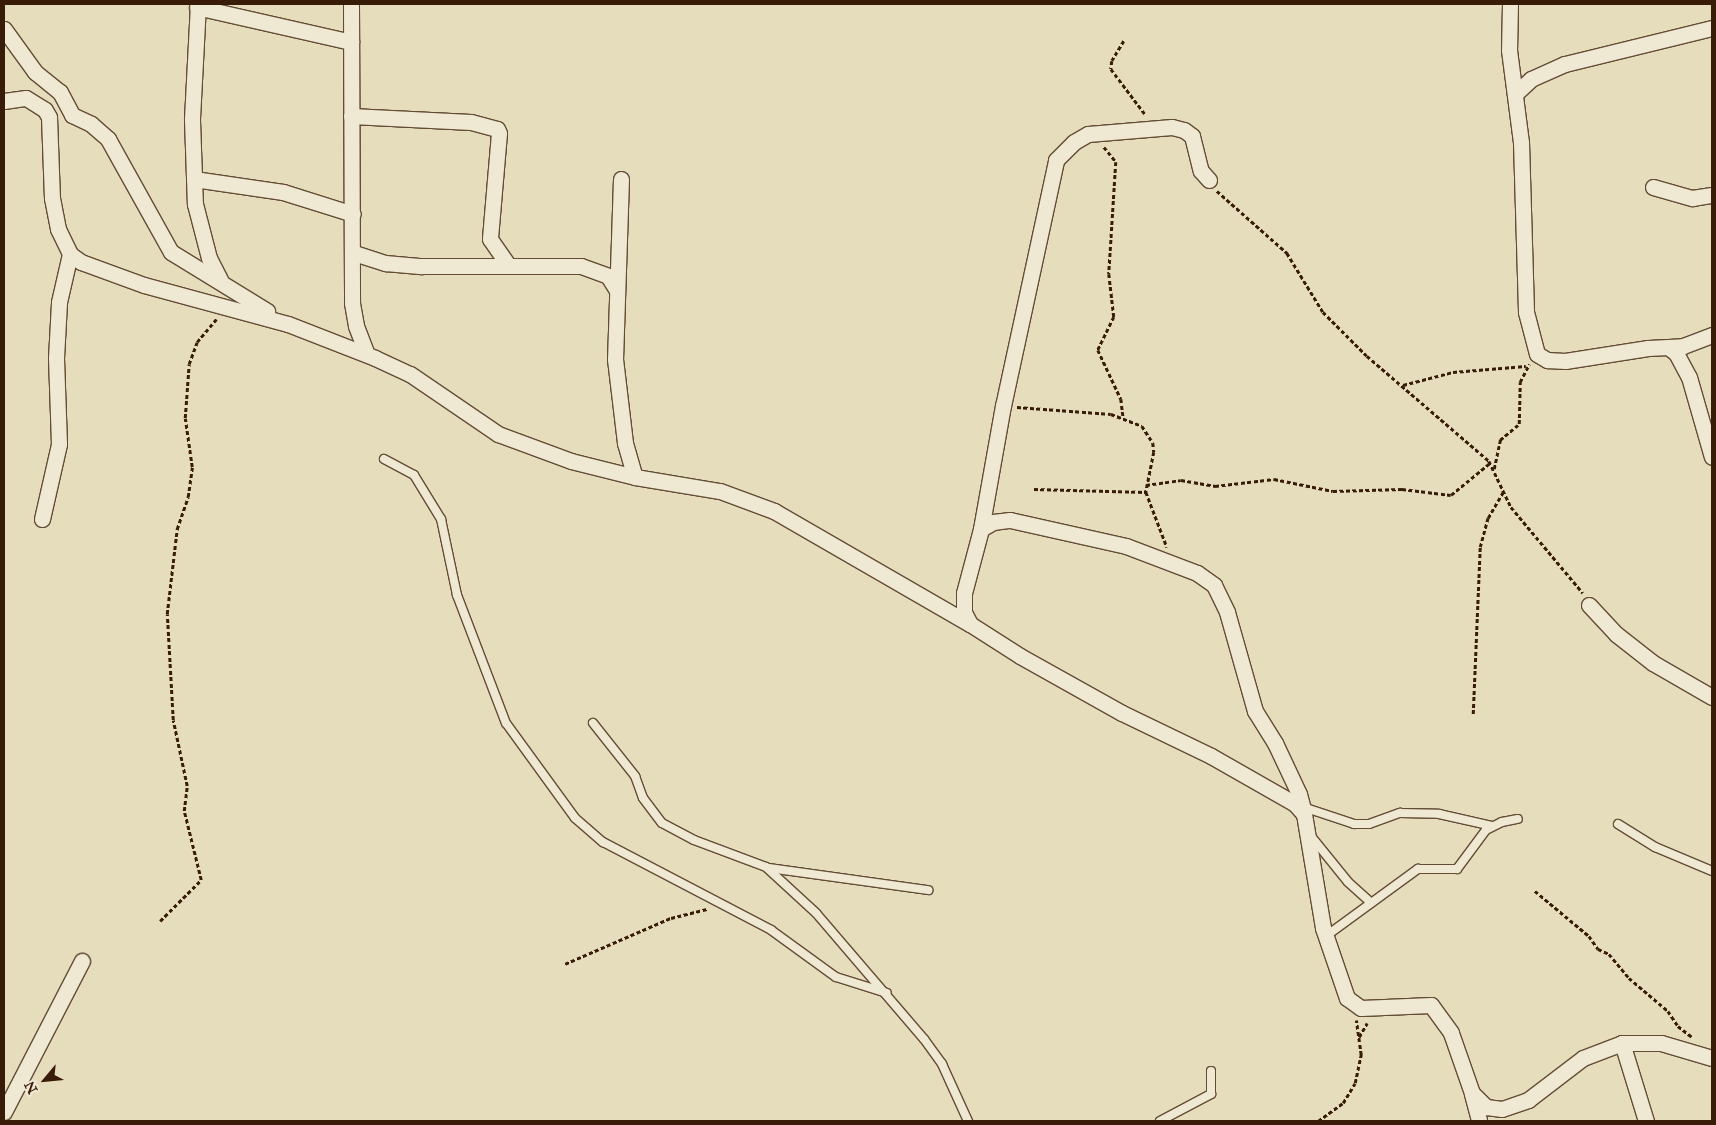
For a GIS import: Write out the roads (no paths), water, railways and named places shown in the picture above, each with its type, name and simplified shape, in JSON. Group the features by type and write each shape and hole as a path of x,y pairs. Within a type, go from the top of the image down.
{"street":[{"path":"351,4 354,253 352,303 356,326 366,354"},
{"path":"1510,4 1507,28 1521,142 1526,312 1532,345 1544,358 1565,361 1648,348 1669,348 1712,335"},
{"path":"221,282 206,247 195,204 192,120 198,5 351,42"},
{"path":"1515,94 1539,75 1574,62 1712,28"},
{"path":"4,29 35,72 60,92 72,115 91,124 108,139 171,252 288,324"},
{"path":"1510,59 1539,75"},
{"path":"4,101 26,98 45,110 49,117 52,198 58,229 70,254 60,302 56,358 59,444 42,519"},
{"path":"351,116 471,122 497,129 499,133 490,239 508,265"},
{"path":"970,624 964,612 964,593 981,529 1003,406 1056,160 1074,142 1088,134 1158,128 1184,130 1192,136 1201,171 1209,180"},
{"path":"194,179 283,192 353,214"},
{"path":"620,179 620,253 616,289 618,401 625,443 635,477"},
{"path":"1653,187 1692,198 1712,195"},
{"path":"354,253 385,263 422,266 581,266 608,276 616,289"},
{"path":"70,254 112,274 288,324 366,354 410,374 498,434 571,461 635,477 720,491 774,511 970,624 1020,656 1122,713 1211,756 1304,811"},
{"path":"1669,348 1676,353 1689,377 1712,457"},
{"path":"984,512 1002,520 1126,546 1181,567 1214,585 1222,595 1252,703 1275,743 1304,811 1310,835 1326,936 1347,998 1352,1004 1384,1008 1404,1004 1431,1005 1451,1034 1472,1093 1479,1121"},
{"path":"981,529 1002,520"},
{"path":"1589,605 1616,634 1653,663 1712,696"},
{"path":"4,1112 82,962"},
{"path":"1472,1093 1486,1107 1502,1109 1528,1100 1583,1058 1622,1043 1661,1043 1708,1057"},
{"path":"1622,1043 1646,1121"},
{"path":"1491,1121 1502,1109"}],"lane":[{"path":"384,459 414,475 441,519 457,595 515,739 587,829 636,861 771,930 836,976 887,993"},
{"path":"592,724 635,776 648,806 662,823 694,840 766,867 928,890"},
{"path":"1304,811 1354,824 1369,824 1400,813 1439,814 1492,826 1518,819"},
{"path":"1618,824 1655,847 1712,871"},
{"path":"1326,936 1418,869 1457,869 1492,826"},
{"path":"1310,835 1348,882 1371,903"},
{"path":"766,867 816,913 887,993 942,1064 968,1121"},
{"path":"1160,1121 1211,1094 1211,1072"}]}
